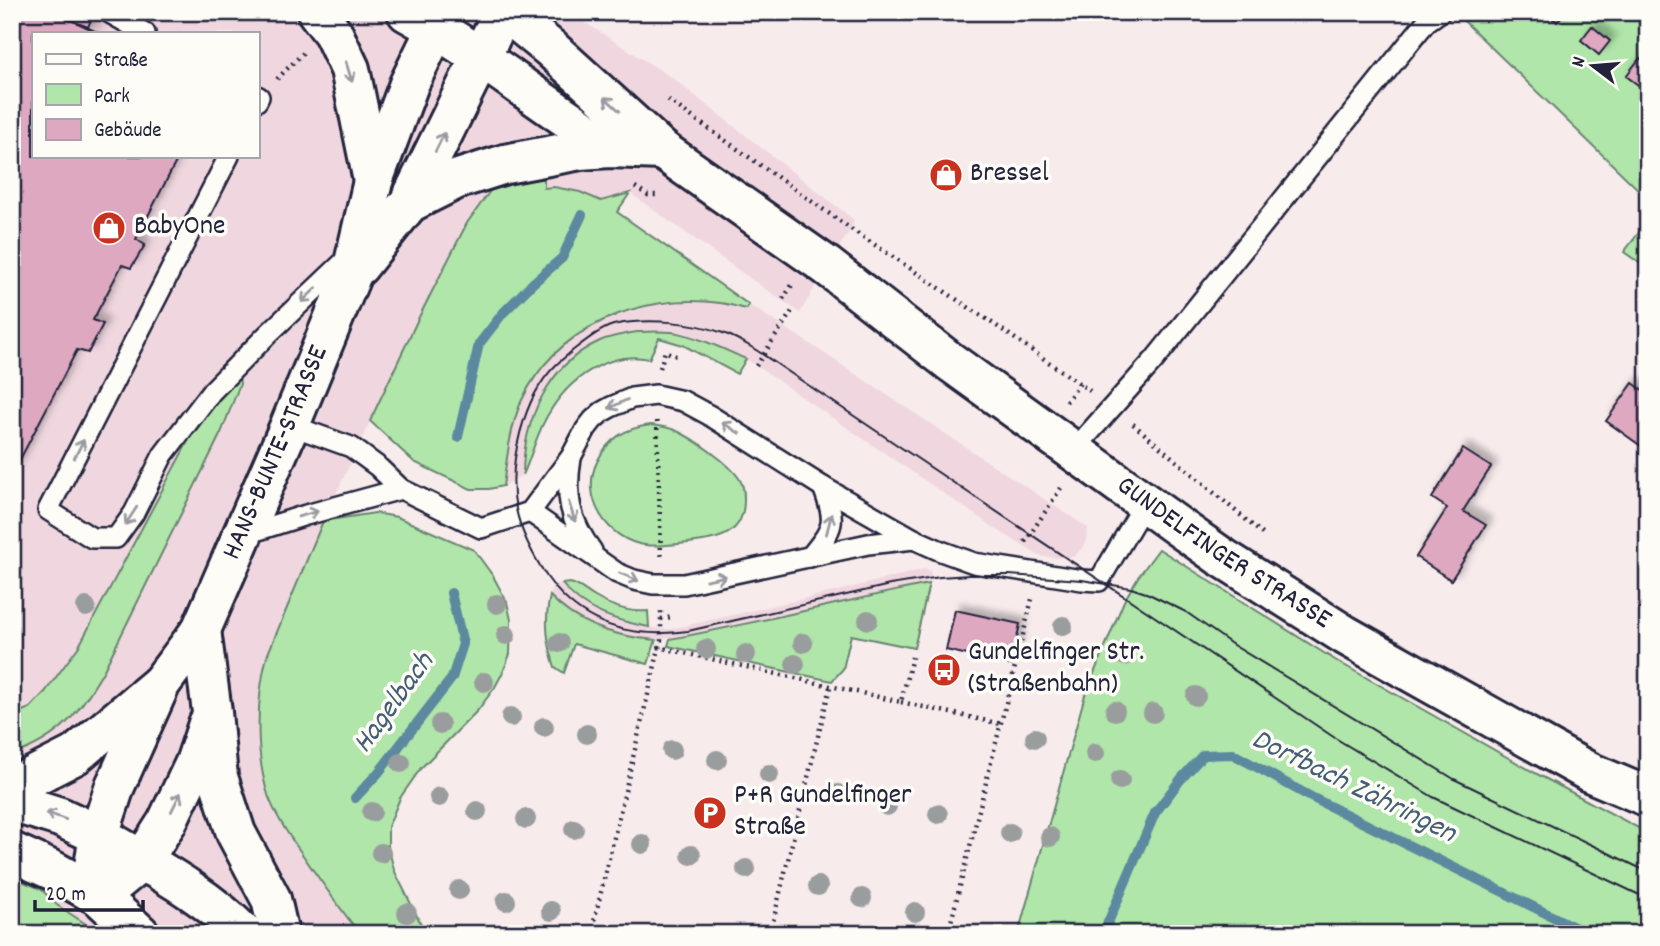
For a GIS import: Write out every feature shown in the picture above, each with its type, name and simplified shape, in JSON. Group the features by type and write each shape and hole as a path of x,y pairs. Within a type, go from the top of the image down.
{"main road":[{"name":"HANS-BUNTE-STRASSE","path":"355,262 410,203 504,12"},
{"name":"GUNDELFINGER STRASSE","path":"504,12 550,48 662,150 827,266 949,361 1068,468 1145,503 1220,556 1345,635 1589,772 1648,797"},
{"name":"HANS-BUNTE-STRASSE","path":"95,894 99,835 115,786 161,683 201,630 290,425 355,262 373,181 409,83 429,17"},
{"path":"429,17 522,87 610,148"},
{"path":"323,20 350,69 373,181"},
{"path":"410,203 455,180 505,164 580,150 662,150"},
{"path":"201,630 218,777 236,833 271,899 279,934"},
{"path":"12,787 75,755 161,683"},
{"path":"95,894 142,861 167,822 195,763 212,712"},
{"path":"12,802 60,817 99,835 188,888 244,934"},
{"path":"12,852 95,894 141,934"}],"lane":[{"path":"108,12 143,32"},
{"path":"1068,468 1113,408 1426,22 1440,12"},
{"path":"228,158 48,510 92,538 116,538 134,513 163,455 212,391 268,334 355,262"},
{"path":"290,425 357,450 401,489 481,528 530,512 571,457 586,429 602,412 632,398 656,395 683,401 701,410 823,487 914,539 974,563 1099,581 1145,503"},
{"path":"571,457 567,485 572,514 582,537 599,560"},
{"path":"810,558 832,525 831,508 823,487"},
{"path":"243,535 401,489"},
{"path":"530,512 617,573 653,584 684,584 868,544 914,539"}],"path":[{"path":"259,97 323,20"},
{"path":"667,100 846,227 1004,331 1113,408"},
{"path":"756,366 794,308"},
{"path":"657,426 661,545"},
{"path":"1006,569 1068,468"},
{"path":"948,934 1034,593"},
{"path":"591,934 661,640 661,611"},
{"path":"661,619 671,617"},
{"path":"658,647 1001,724"},
{"path":"901,702 912,657"},
{"path":"770,934 830,687"}],"shaded area":[{"path":"12,12 568,12 671,77 854,220 800,313 630,193 601,201 580,192 554,187 543,188 544,167 467,223 418,319 329,509 267,656 261,679 260,757 268,794 285,830 360,934 101,934 57,905 41,889 12,877 12,755 48,739 85,702 104,670 221,433 240,384 192,434 79,646 30,708 12,715"},
{"path":"696,301 746,309 749,305 1088,528 1086,543 1075,556 1039,556 746,359 681,334 661,332 615,336 584,350 542,394 527,438 523,475 503,486 507,453 521,403 549,358 601,320 653,305"},
{"path":"925,569 931,572 929,584 733,627 656,640 619,636 603,631 573,615 550,596 554,586 562,584 571,596 606,616 624,623 671,629"}],"green space":[{"path":"1454,12 1648,12 1648,199 1463,20"},
{"path":"544,166 544,188 580,192 601,201 630,193 617,212 749,305 746,309 720,303 660,303 604,320 578,335 555,353 536,376 521,402 512,433 503,486 471,489 414,462 370,421 467,223 495,184"},
{"path":"1648,221 1648,269 1624,252"},
{"path":"637,332 682,334 746,359 737,374 683,345 659,338 649,359 619,359 591,370 567,389 549,413 523,475 524,455 534,415 553,379 582,351 604,339"},
{"path":"238,369 240,384 221,433 104,670 86,699 67,722 44,741 12,755 12,715 30,708 79,646 192,434"},
{"path":"651,425 684,435 712,453 735,474 742,485 744,500 743,512 734,529 709,540 645,545 619,535 600,515 592,489 593,475 601,454 619,436"},
{"path":"375,513 397,517 474,550 493,576 507,602 511,620 510,654 495,687 478,710 421,768 400,798 388,827 388,846 394,870 426,934 360,934 282,824 268,795 261,761 259,707 267,656 323,521"},
{"path":"1159,549 1335,660 1648,833 1648,934 1018,934 1085,695 1124,601"},
{"path":"570,583 614,606 648,611 649,627 624,622 590,608 562,584"},
{"path":"929,584 914,648 851,635 843,669 832,681 668,646 670,639"},
{"path":"550,596 573,615 598,628 626,636 656,640 648,664 574,644 564,673 555,667 547,632"},
{"path":"12,877 41,889 57,905 101,934 12,934"}],"building":[{"path":"12,12 55,12 97,32 32,32 32,158 178,158 136,239 145,245 131,268 122,265 93,320 103,324 88,353 77,350 14,471"},
{"path":"68,12 94,12 88,27 65,18"},
{"path":"1545,12 1565,12 1557,22"},
{"path":"1592,26 1610,41 1599,55 1581,40"},
{"path":"1640,58 1648,64 1648,87 1645,90 1626,76"},
{"path":"1633,383 1648,394 1648,451 1606,421"},
{"path":"1463,449 1491,467 1463,511 1486,525 1451,580 1416,557 1447,508 1432,498"},
{"path":"955,610 1020,624 1011,665 946,650"}],"waterway":[{"name":"Hagelbach","path":"458,437 479,344 503,313 562,258 582,215"},
{"name":"Hagelbach","path":"355,798 379,772 452,678 463,644 451,593"},
{"name":"Dorfbach Zähringen","path":"1103,934 1155,813 1203,755 1233,754 1311,797 1588,934"}],"tram line":[{"path":"1648,872 1454,779 1233,645 1186,612 1131,588 1082,580 1009,575 940,577 890,585 688,631 647,633 609,625 575,607 560,593 537,561 521,527 516,509 514,472 526,413 544,379 556,365 588,339 612,325 643,321 671,322 712,329 730,336 762,354 1082,569 1127,598 1335,738 1433,797 1648,899"}],"place":[{"name":"Bressel","path":"946,175"},
{"name":"BabyOne","path":"109,228"},
{"name":"Gundelfinger Str. (Straßenbahn)","path":"944,670"},
{"name":"P+R Gundelfinger Straße","path":"710,813"}]}
